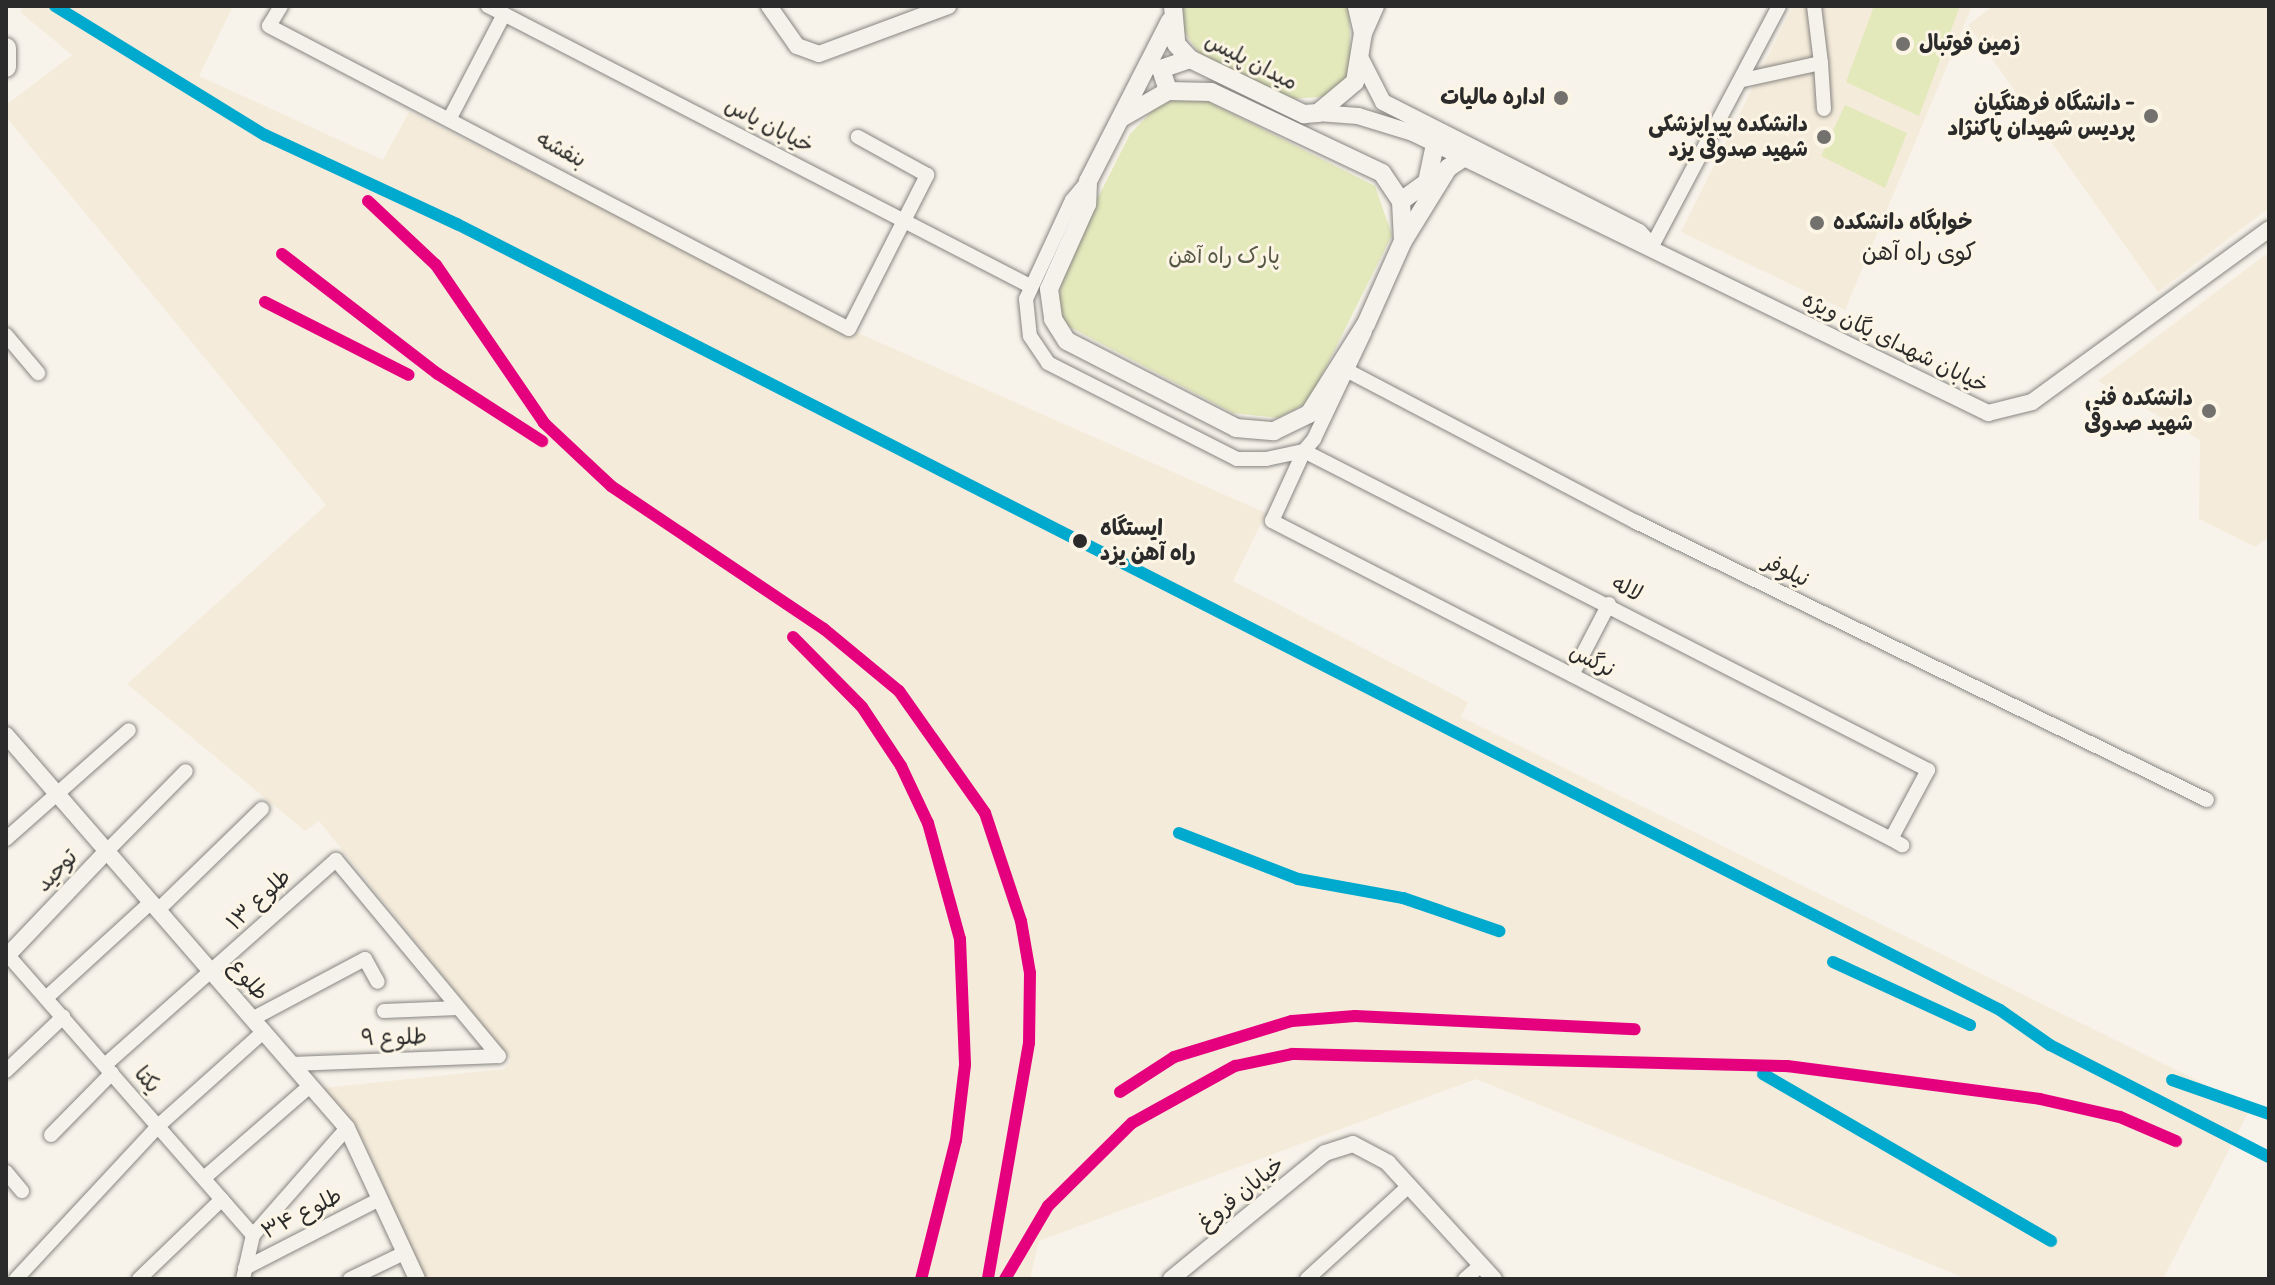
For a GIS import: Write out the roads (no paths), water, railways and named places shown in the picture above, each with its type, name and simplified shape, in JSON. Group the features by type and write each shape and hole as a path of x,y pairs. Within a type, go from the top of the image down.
{"main road":[{"name":"میدان پلیس","path":"1172,13 1176,44 1190,59 1287,109 1318,113 1344,97 1361,59 1363,33 1357,6"},
{"path":"1363,33 1375,6"},
{"path":"1172,13 1088,181 1087,204 1049,289 1053,319 1067,341 1236,428 1274,431 1309,414 1366,324 1403,241 1448,168 1463,158"},
{"path":"6,48 6,67"},
{"path":"1168,91 1160,75 1166,62 1190,59"},
{"path":"1116,123 1168,91 1211,92 1375,168 1401,201 1403,241"},
{"path":"1401,201 1427,182 1435,144"}],"street":[{"name":"بنفشه","path":"281,6 269,26 451,116 849,329 905,221"},
{"name":"خیابان یاس","path":"488,6 1030,286"},
{"path":"769,6 797,46 819,54 948,6"},
{"path":"1652,246 1743,80 1779,6"},
{"path":"1814,6 1824,109"},
{"path":"451,116 504,14"},
{"name":"خیابان شهدای یگان ویژه","path":"1361,59 1383,102 1639,232 1652,246"},
{"path":"1743,80 1821,63"},
{"name":"خیابان شهدای یگان ویژه","path":"1318,113 1389,122 1652,246 1988,413 2032,402 2269,229"},
{"path":"858,137 927,175 905,221"},
{"path":"1088,181 1030,286 1026,318 1048,363 1237,459 1304,451 1350,372 1366,324"},
{"path":"6,335 38,373"},
{"name":"نیلوفر","path":"1350,372 1636,522 2207,800"},
{"name":"نرگس","path":"1304,451 1272,521 1897,842"},
{"name":"لاله","path":"1304,451 1609,604 1928,770 1897,842"},
{"path":"1572,675 1609,604"},
{"path":"6,839 129,730"},
{"name":"طلوع","path":"6,735 347,1128 417,1279"},
{"path":"107,851 186,771"},
{"path":"46,998 262,809"},
{"name":"توحید","path":"7,955 107,851"},
{"name":"طلوع ۱۳","path":"51,1135 108,1069 336,860 458,1008"},
{"name":"یکتا","path":"7,955 253,1235"},
{"path":"16,1279 158,1126 258,1026 365,959 378,982"},
{"path":"384,1011 458,1008"},
{"name":"طلوع ۹","path":"292,1064 499,1056 458,1008"},
{"path":"6,1071 63,1017"},
{"path":"204,1178 310,1086"},
{"path":"244,1274 253,1235 347,1128"},
{"name":"خیابان فروغ","path":"1171,1279 1339,1145 1368,1147 1409,1186"},
{"path":"6,1172 22,1191"},
{"path":"1307,1279 1409,1186 1494,1279"},
{"path":"139,1279 222,1199"},
{"name":"طلوع ۳۴","path":"244,1274 378,1200"},
{"path":"350,1279 404,1253"},
{"path":"1465,1279 1481,1265"}],"place":[{"name":"زمین فوتبال","path":"1903,44"},
{"name":"اداره مالیات","path":"1561,98"},
{"name":"دانشگاه فرهنگیان - پردیس شهیدان پاکنژاد","path":"2151,116"},
{"name":"دانشکده پیراپزشکی شهید صدوقی یزد","path":"1824,137"},
{"name":"خوابگاه دانشکده","path":"1817,223"},
{"name":"دانشکده فنی شهید صدوقی","path":"2209,411"},
{"name":"ایستگاه راه آهن یزد","path":"1080,541"}],"district":[{"name":"کوی راه آهن","path":"1919,253"}],"park label":[{"name":"پارک راه آهن","path":"1224,257"}]}
